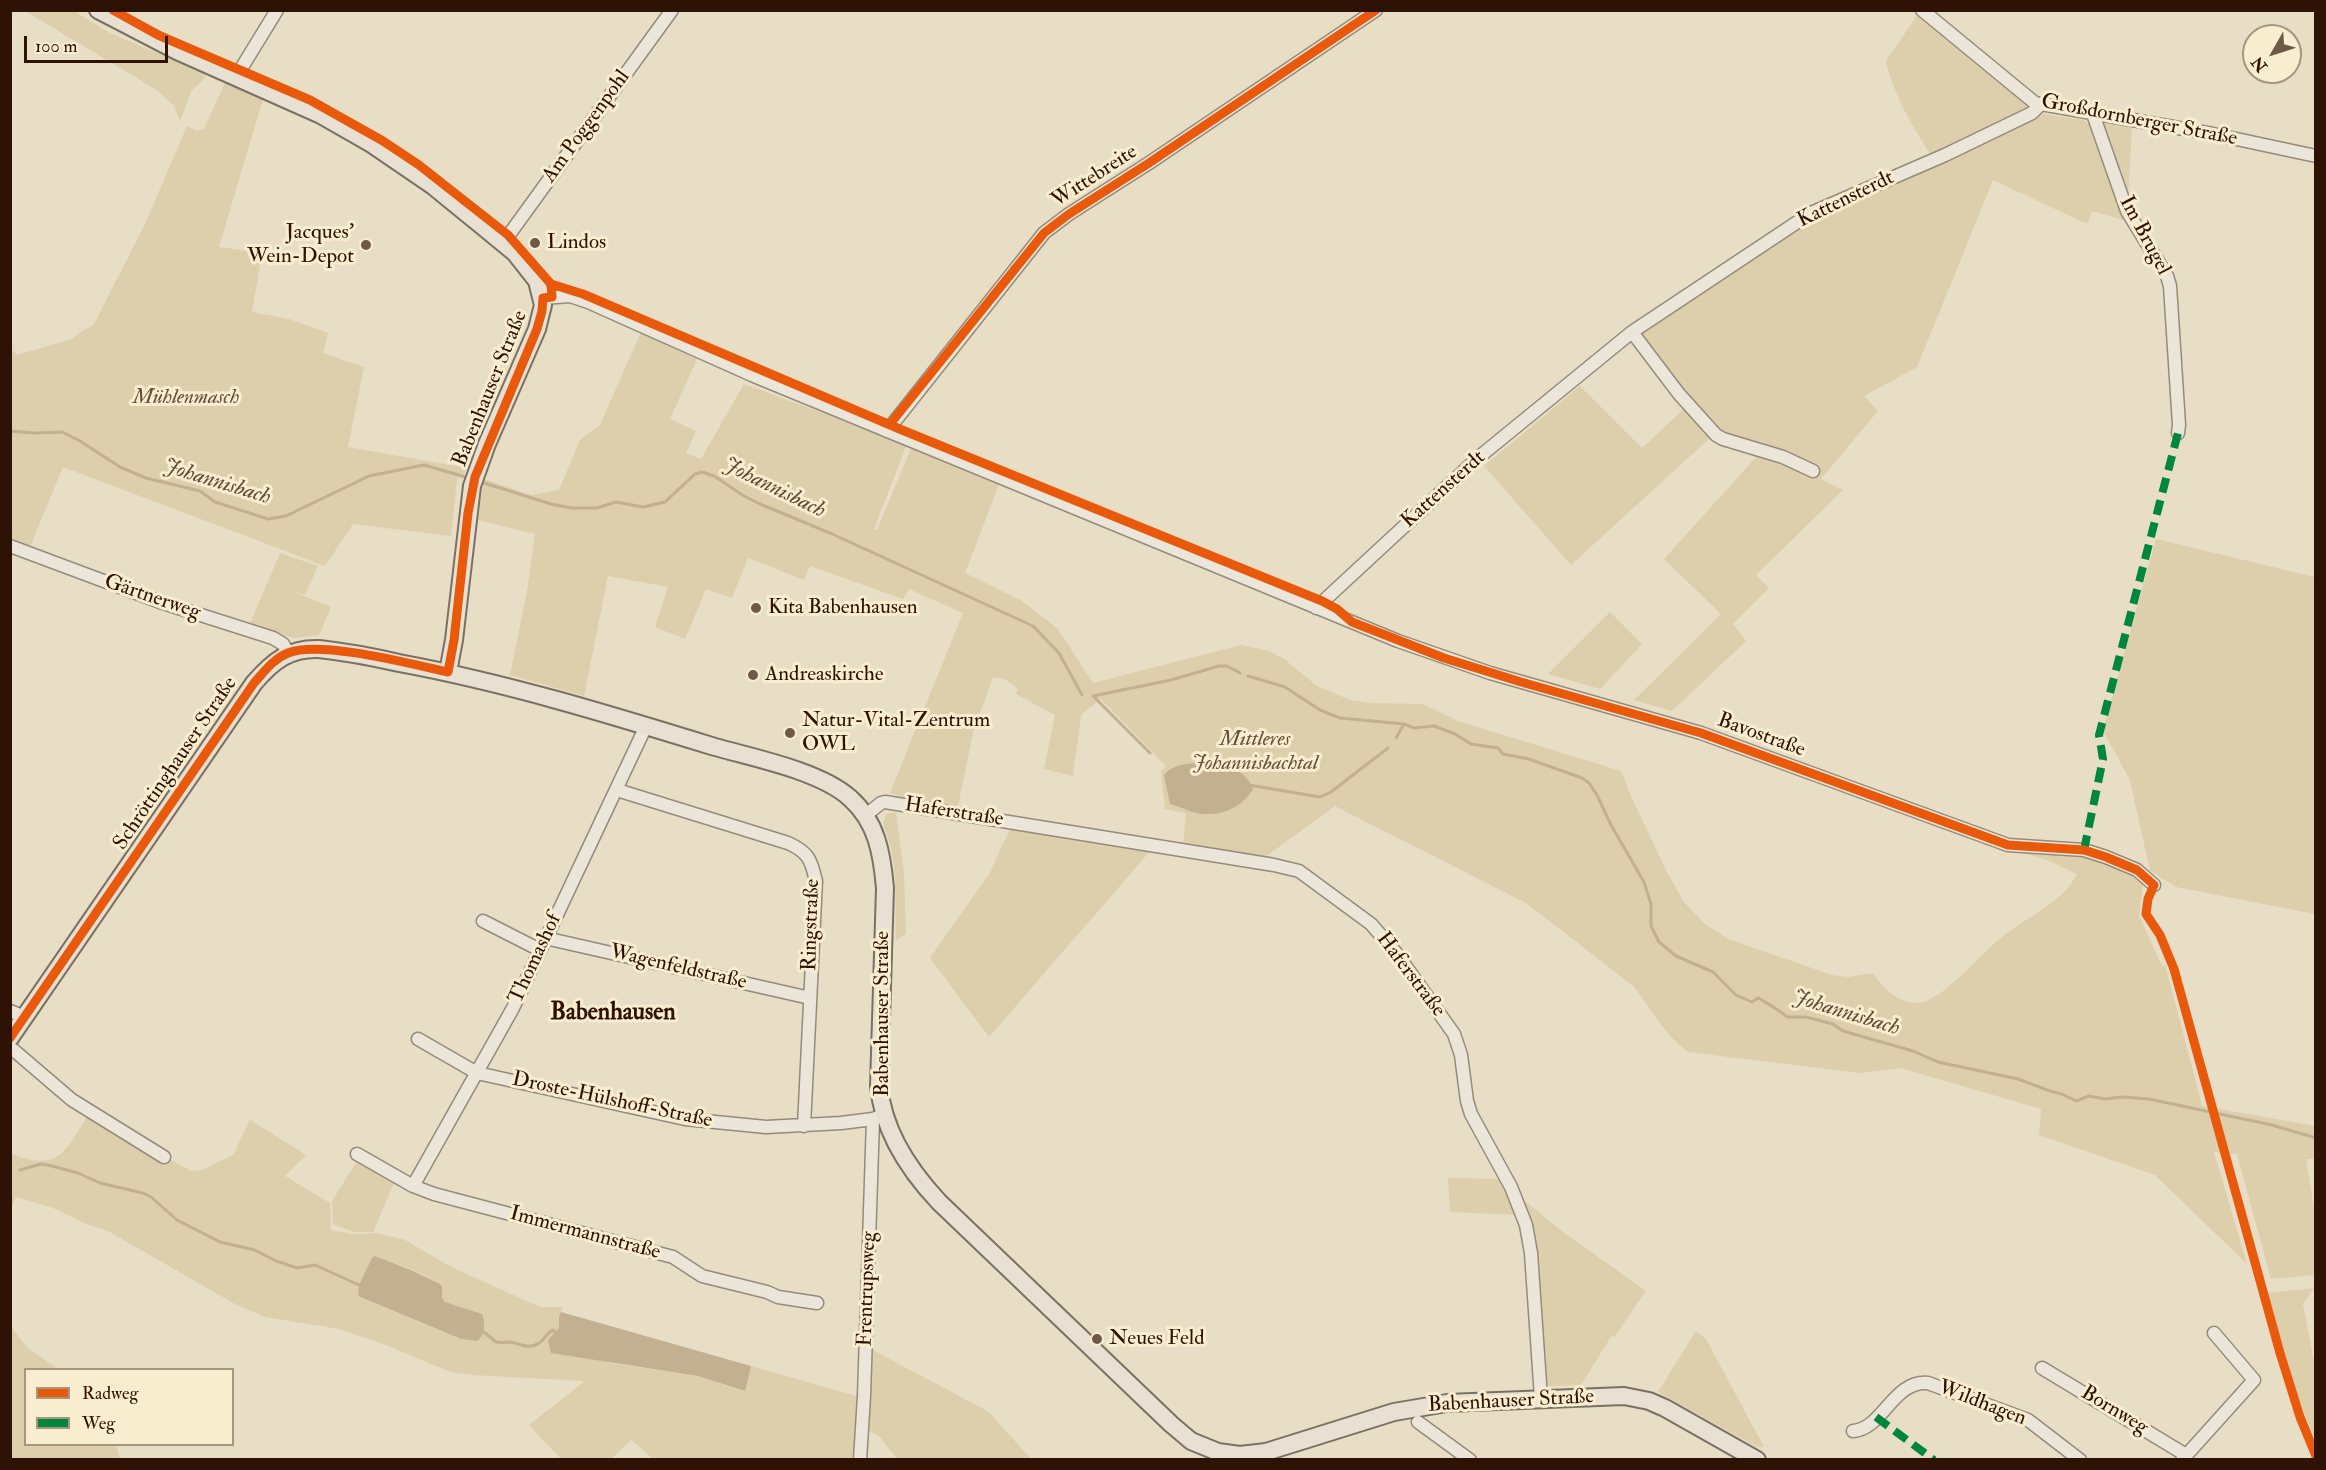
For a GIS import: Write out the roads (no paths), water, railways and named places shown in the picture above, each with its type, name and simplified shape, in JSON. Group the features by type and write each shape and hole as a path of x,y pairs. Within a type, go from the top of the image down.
{"main road":[{"name":"Babenhauser Straße","path":"98,10 129,28 321,115 370,143 433,186 503,243 532,273 543,298 542,311 537,329 477,469 472,486 454,640 448,672 646,726 815,778 832,785 849,797 866,815 879,844 885,888 878,1078 879,1117 910,1167 947,1210 1179,1431 1199,1445 1227,1456 1266,1452 1394,1412 1434,1404 1624,1396 1648,1401 1757,1460"},
{"path":"288,653 307,649 331,650 448,672"},
{"name":"Schröttinghauser Straße","path":"10,1038 18,1014 254,683 268,667 288,653"}],"street":[{"path":"236,77 277,10"},
{"name":"Am Poggenpohl","path":"503,243 672,10"},
{"name":"Wittebreite","path":"887,431 1044,233 1069,214 1201,129 1376,10"},
{"name":"Großdornberger Straße","path":"1922,10 2040,105 2213,134 2316,156"},
{"name":"Kattensterdt","path":"1316,608 1479,457 1632,332 1811,213 2032,113 2040,105"},
{"name":"Im Brugel","path":"2093,114 2127,212 2167,276 2170,286 2180,425 2178,433"},
{"name":"Bavostraße","path":"543,298 562,296 588,302 754,376 1316,608 1460,663 1701,733 1758,752 1996,842 2020,848 2084,850 2106,857 2137,870 2154,885"},
{"path":"1632,332 1679,394 1716,435 1783,457 1813,471"},
{"name":"Gärtnerweg","path":"10,546 160,602 273,638 283,644 288,653"},
{"name":"Thomashof","path":"414,1186 513,1008 646,726"},
{"name":"Ringstraße","path":"617,790 788,843 800,848 809,857 816,881 804,1126"},
{"name":"Haferstraße","path":"866,815 885,802 1274,865 1299,871 1371,924 1403,961 1454,1034 1461,1055 1471,1114 1521,1210 1531,1253 1541,1398"},
{"name":"Wagenfeldstraße","path":"483,921 543,944 810,998"},
{"name":"Droste-Hülshoff-Straße","path":"418,1039 477,1072 685,1119 766,1127 804,1126 879,1117"},
{"path":"10,1047 72,1100 164,1157"},
{"name":"Frentrupsweg","path":"860,1460 879,1117"},
{"name":"Immermannstraße","path":"357,1154 414,1186 434,1194 673,1257 702,1276 767,1292 778,1297 817,1303"},
{"name":"Bornweg","path":"2042,1368 2184,1457 2254,1380 2214,1333"},
{"name":"Wildhagen","path":"1853,1431 1867,1426 1911,1385 1920,1382 1928,1383 2028,1420 2080,1460"},
{"path":"1418,1422 1470,1460"}],"waterway":[{"name":"Johannisbach","path":"10,431 62,432 120,467 146,478 200,491 215,502 268,519 286,516 369,476 424,465 469,478"},
{"name":"Johannisbach","path":"481,482 571,508 597,508 616,502 643,507 665,502 695,474 702,472 714,476 760,504 830,533 1033,626 1059,653 1082,695"},
{"path":"1093,696 1171,680 1219,666 1227,666 1240,673"},
{"path":"1248,676 1285,687 1320,710 1340,718 1404,724"},
{"name":"Johannisbach","path":"1094,697 1150,753"},
{"name":"Johannisbach","path":"1396,738 1404,724 1414,728 1434,726 1455,734 1471,744 1498,748 1503,754 1529,759 1582,778 1589,783 1644,882 1651,904 1651,926 1659,942 1676,956 1713,972 1736,995 1752,1002 1758,998 1787,1017 1806,1017 1833,1024 1843,1031 1913,1051 1938,1062 2018,1079 2076,1101 2089,1096 2105,1099 2122,1097 2149,1099 2272,1125 2316,1138"},
{"name":"Johannisbach","path":"1249,785 1320,797 1331,792 1388,748"},
{"path":"20,1170 41,1164 52,1166 78,1173 100,1183 143,1193 151,1197 177,1220 220,1242 255,1250 276,1261 297,1268 315,1265 359,1285"},
{"path":"908,1179 932,1206"},
{"path":"484,1332 496,1342 511,1342 528,1346 541,1342 553,1330 556,1333"}],"place":[{"name":"Lindos","path":"535,243"},
{"name":"Jacques' Wein-Depot","path":"366,245"},
{"name":"Kita Babenhausen","path":"756,608"},
{"name":"Andreaskirche","path":"753,675"},
{"name":"Natur-Vital-Zentrum OWL","path":"790,733"},
{"name":"Neues Feld","path":"1097,1339"}],"district":[{"name":"Babenhausen","path":"613,1014"}],"park label":[{"name":"Mühlenmasch","path":"186,398"},
{"name":"Mittleres Johannisbachtal","path":"1255,752"}]}
